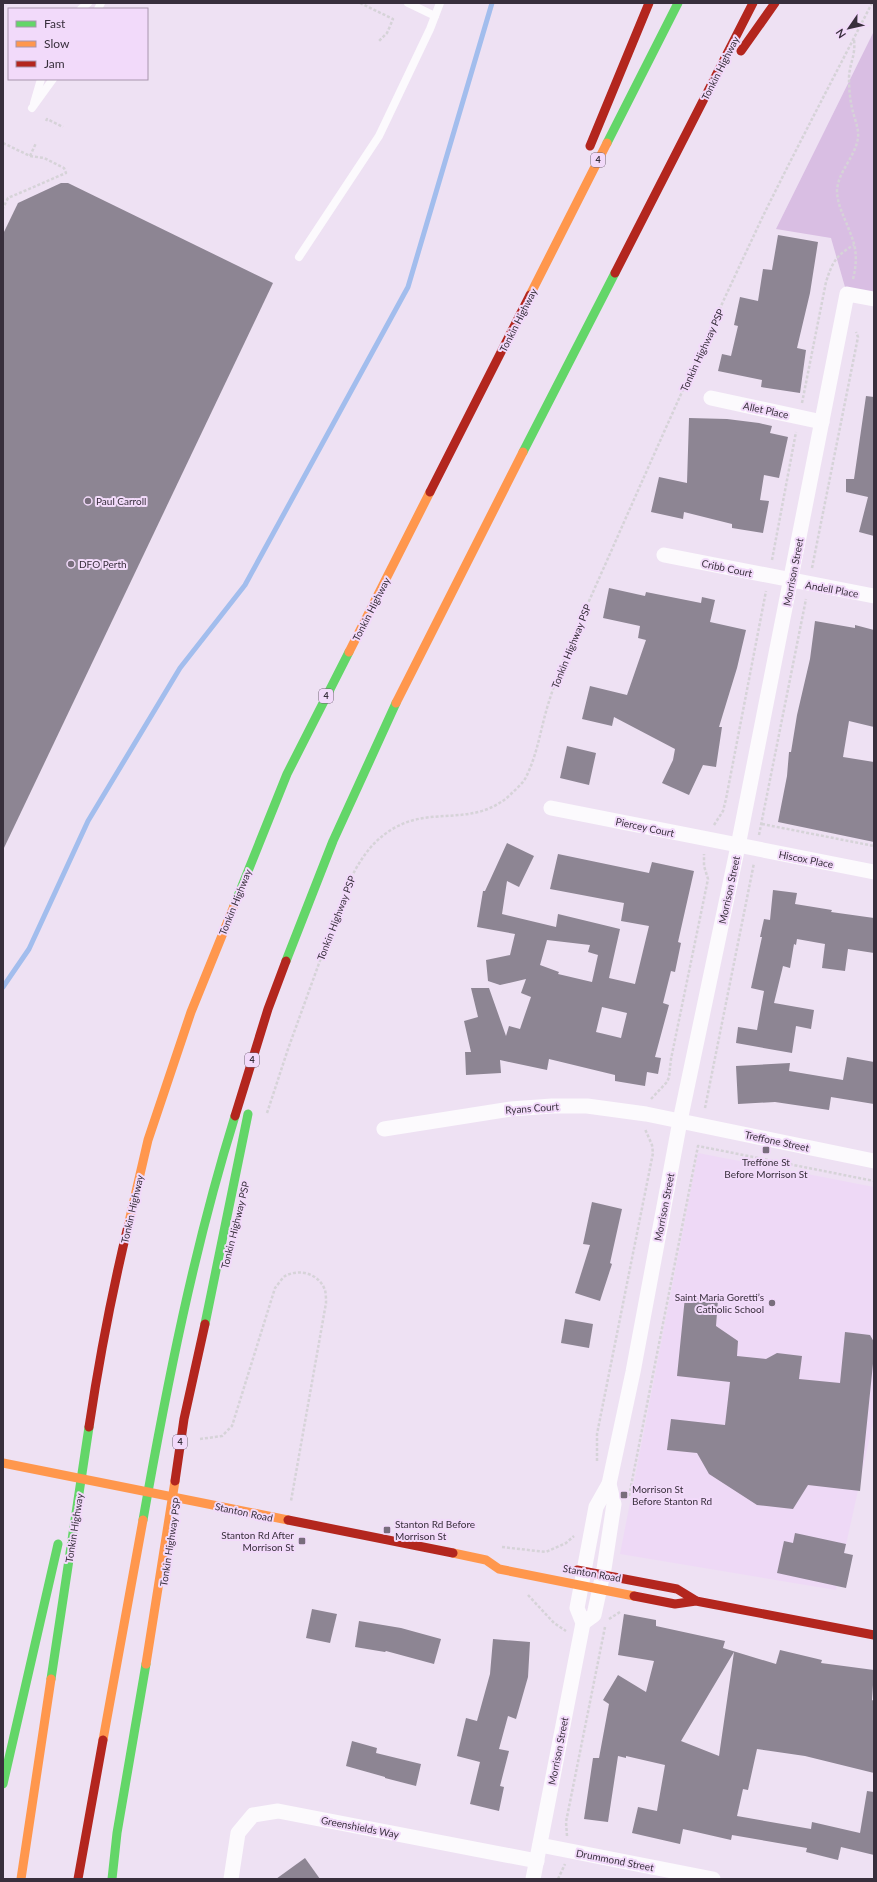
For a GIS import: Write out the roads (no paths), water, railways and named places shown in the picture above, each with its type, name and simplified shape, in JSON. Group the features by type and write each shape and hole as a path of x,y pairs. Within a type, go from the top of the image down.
{"main road":[{"path":"585,157 649,3"},
{"name":"Tonkin Highway","path":"21,1879 97,1375 116,1275 148,1140 191,1012 287,774 519,319 642,71 678,3"},
{"name":"Tonkin Highway","path":"78,1879 168,1379 215,1178 268,1009 333,841 406,681 753,3"},
{"path":"695,118 775,3"},
{"path":"519,319 570,194"},
{"name":"4","path":"112,1879 117,1833 156,1606 184,1419 218,1266 268,1009"},
{"name":"4","path":"69,1498 97,1375"},
{"name":"Stanton Road","path":"3,1463 486,1560 499,1569 582,1578 603,1575 677,1589 696,1601"},
{"path":"3,1784 60,1537"},
{"name":"Stanton Road","path":"486,1560 501,1555"},
{"name":"Stanton Road","path":"568,1568 600,1590 675,1604 696,1601 874,1636"},
{"name":"Tonkin Highway","path":"83,1879 88,1817"}],"street":[{"name":"Morrison Street","path":"533,1879 583,1623 578,1608 582,1578 596,1507 609,1484 633,1372 680,1122 738,846 847,294 874,300"},
{"name":"Allet Place","path":"711,398 822,422"},
{"name":"Cribb Court","path":"664,555 791,581"},
{"name":"Andell Place","path":"791,581 874,596"},
{"name":"Piercey Court","path":"551,808 738,846"},
{"name":"Hiscox Place","path":"738,846 874,872"},
{"name":"Ryans Court","path":"384,1129 511,1109 552,1106 588,1106 646,1114 680,1122"},
{"name":"Treffone Street","path":"680,1122 874,1161"},
{"name":"Morrison Street","path":"583,1623 594,1615 603,1575 614,1504 609,1484"},
{"name":"Greenshields Way","path":"231,1879 238,1833 253,1815 278,1811 537,1861"},
{"name":"Drummond Street","path":"540,1845 713,1879"}],"lane":[{"path":"408,3 435,16"},
{"path":"299,257 378,136 392,111 440,3"},
{"path":"41,80 32,108 51,82"}],"waterway":[{"path":"3,987 29,949 88,821 180,668 245,585 408,287 492,3"}],"place":[{"name":"Paul Carroll","path":"88,501"},
{"name":"DFO Perth","path":"71,564"},
{"name":"Treffone St Before Morrison St","path":"766,1150"},
{"name":"Saint Maria Goretti’s Catholic School","path":"772,1303"},
{"name":"Morrison St Before Stanton Rd","path":"624,1495"},
{"name":"Stanton Rd Before Morrison St","path":"387,1530"},
{"name":"Stanton Rd After Morrison St","path":"302,1541"}]}
